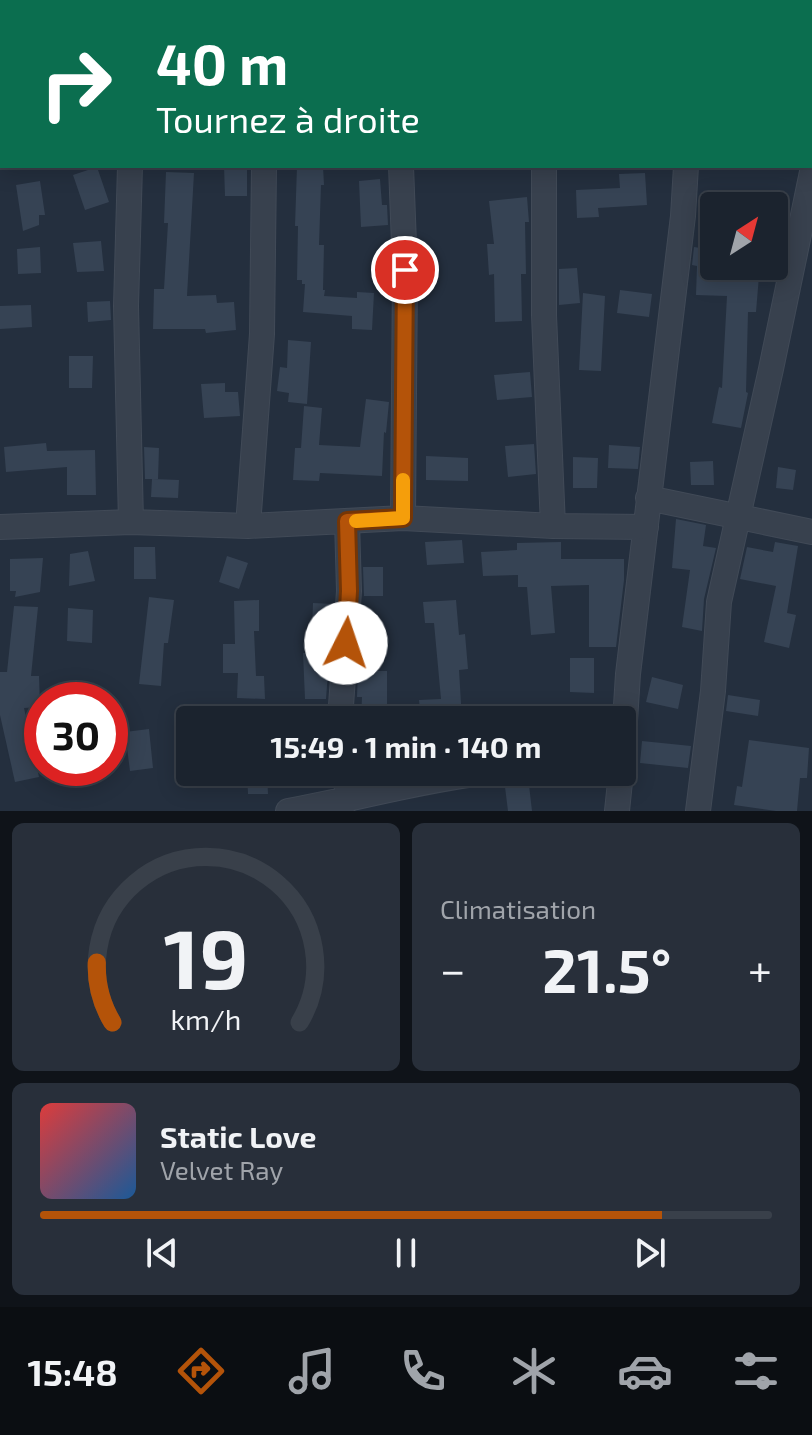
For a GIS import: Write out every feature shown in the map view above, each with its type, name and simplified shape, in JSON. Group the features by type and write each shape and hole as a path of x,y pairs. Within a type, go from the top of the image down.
{"street":[{"path":"130,168 126,306 131,522"},
{"path":"248,526 262,334 264,168"},
{"path":"401,168 405,270 403,518"},
{"path":"544,168 544,315 553,526"},
{"path":"626,706 680,247 686,168"},
{"path":"698,811 713,691 719,602 812,172"},
{"path":"648,498 812,532"},
{"path":"0,527 131,522 248,526 403,518 553,526 646,527"},
{"path":"341,706 349,591 347,521"},
{"path":"346,786 348,800"},
{"path":"288,811 407,786"},
{"path":"617,811 620,786"}],"building":[{"path":"97,168 109,202 85,210 73,175"},
{"path":"224,168 247,168 247,196 225,196"},
{"path":"297,168 323,168 319,245 324,245 324,296 357,298 357,292 374,293 372,330 352,329 352,316 303,312 305,284 297,280 298,226 295,226"},
{"path":"166,172 194,173 187,296 216,295 217,303 234,302 236,330 206,333 205,329 153,329 154,289 164,289 168,223 164,223"},
{"path":"645,173 647,205 598,208 599,217 577,218 576,190 620,188 619,174"},
{"path":"380,179 382,205 387,205 388,225 361,227 359,181"},
{"path":"40,181 45,215 39,215 39,225 23,231 16,185"},
{"path":"527,197 529,222 525,222 526,274 521,274 522,321 495,322 494,274 489,275 487,244 494,244 489,201"},
{"path":"101,241 104,271 77,272 73,243"},
{"path":"40,247 41,273 18,274 17,249"},
{"path":"694,247 700,248 700,280 759,280 756,312 748,312 748,393 741,428 712,423 719,387 722,388 727,296 696,295 697,266 692,265"},
{"path":"577,268 580,303 559,305 559,269"},
{"path":"620,290 652,294 649,317 617,313"},
{"path":"583,293 605,296 601,371 579,370"},
{"path":"110,301 111,320 88,322 87,302"},
{"path":"31,305 32,327 0,329 0,306"},
{"path":"288,340 311,342 307,404 288,402 289,393 277,391 280,367 287,368"},
{"path":"69,356 93,356 92,388 69,388"},
{"path":"530,372 532,397 497,400 494,375"},
{"path":"225,383 225,392 238,392 240,416 204,418 201,384"},
{"path":"366,399 389,402 382,476 320,473 319,481 293,480 295,448 301,448 304,406 322,408 319,445 360,447"},
{"path":"46,443 47,451 95,450 96,495 67,495 67,467 6,472 4,447"},
{"path":"534,444 536,474 508,477 505,446"},
{"path":"609,445 640,447 638,469 608,468"},
{"path":"144,447 159,448 158,479 145,479"},
{"path":"426,456 468,458 468,481 426,480"},
{"path":"573,457 598,458 597,488 573,488"},
{"path":"713,461 714,485 691,485 690,462"},
{"path":"778,467 796,470 793,490 776,488"},
{"path":"152,479 179,480 178,498 151,497"},
{"path":"676,519 706,525 703,546 716,548 704,599 702,631 682,627 690,570 672,568"},
{"path":"462,540 464,563 427,565 425,542"},
{"path":"561,542 561,559 624,559 616,647 589,647 589,585 551,586 555,633 531,635 527,587 518,587 518,575 483,576 481,552 517,550 517,543"},
{"path":"775,542 798,546 787,613 796,615 789,648 764,642 776,586 740,579 747,547 773,552"},
{"path":"134,547 155,547 156,579 134,579"},
{"path":"88,551 95,581 69,586 70,554"},
{"path":"227,556 248,563 239,589 219,582"},
{"path":"43,558 40,592 15,597 16,591 10,591 10,559"},
{"path":"363,567 383,567 383,596 364,596"},
{"path":"149,597 174,600 168,643 164,643 161,686 139,684"},
{"path":"259,600 259,631 254,631 256,676 264,676 265,699 237,698 238,673 223,673 223,644 235,644 234,601"},
{"path":"456,600 459,635 465,634 468,669 459,670 461,706 420,706 419,700 441,699 434,623 425,623 423,602"},
{"path":"313,603 333,604 326,699 305,699 303,653 311,653"},
{"path":"14,606 38,607 31,676 39,676 39,682 24,682 24,780 15,782 0,715 0,672 7,672"},
{"path":"68,608 93,610 92,643 67,641"},
{"path":"570,658 594,658 594,693 570,692"},
{"path":"358,671 387,671 387,706 362,706 362,697 357,697"},
{"path":"652,677 683,685 678,709 646,702"},
{"path":"728,695 760,700 758,716 726,711"},
{"path":"149,729 153,768 130,771 128,732"},
{"path":"749,740 809,748 807,778 800,778 797,811 734,805 737,786 742,787"},
{"path":"642,741 691,746 688,768 640,763"},
{"path":"248,786 268,786 268,794 248,794"},
{"path":"529,786 532,811 508,811 505,787"}],"slow traffic":[{"path":"356,521 403,518 403,480"}],"route":[{"path":"346,643 349,591 347,521 403,518 405,270"}]}
